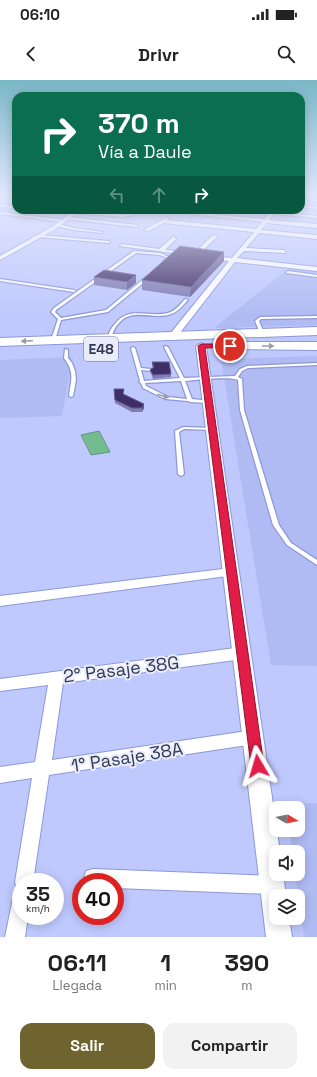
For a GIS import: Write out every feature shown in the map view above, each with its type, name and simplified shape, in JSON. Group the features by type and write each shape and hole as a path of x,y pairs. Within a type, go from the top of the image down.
{"highway":[{"name":"E48","path":"0,342 317,331"},
{"name":"E48","path":"0,353 201,346 317,346"}],"street":[{"path":"0,258 40,236"},
{"path":"195,255 215,236"},
{"path":"173,336 253,236"},
{"path":"307,236 317,237"},
{"path":"160,251 174,238"},
{"path":"122,246 233,260 317,268"},
{"path":"242,249 284,252"},
{"path":"201,346 254,736 273,889"},
{"path":"0,601 231,572"},
{"name":"2° Pasaje 38G","path":"0,684 243,653"},
{"path":"25,873 57,677"},
{"name":"1° Pasaje 38A","path":"0,775 42,770 254,736"},
{"path":"124,879 272,885"},
{"path":"15,937 17,925"},
{"path":"278,925 279,937"}],"lane":[{"path":"40,236 109,242"},
{"path":"60,319 54,312 55,309 135,252 160,254 169,257 170,258 164,263"},
{"path":"288,272 317,276"},
{"path":"60,319 107,311 152,273"},
{"path":"0,280 74,291"},
{"path":"110,338 110,333 117,323 129,314 139,313 168,315 175,311 186,300"},
{"path":"262,333 257,321 260,318 317,317"},
{"path":"53,340 60,319"},
{"path":"166,347 183,380 190,401"},
{"path":"132,348 139,369 141,382 144,387 153,393 167,398 209,402"},
{"path":"66,350 66,358 72,365 74,371 71,396"},
{"path":"236,377 241,370 247,367 317,364"},
{"path":"139,369 151,370"},
{"path":"170,370 177,369"},
{"path":"141,382 236,377 241,381 242,410 276,525 289,544 317,563"},
{"path":"181,474 177,432 183,428 212,429"}],"shaded area":[{"path":"289,268 317,271 317,325 214,328"},
{"path":"317,356 317,666 271,665 221,359"},
{"path":"73,357 62,416 0,418 0,360"},
{"path":"99,431 110,452 91,455 81,435"},
{"path":"305,803 317,803 317,937 304,937 302,925 305,925 305,889 297,889 296,881 305,881 305,845 291,845 291,837 305,837"}],"building":[{"path":"180,246 224,252 191,287 142,280"},
{"path":"104,270 136,275 127,282 94,277"},
{"path":"152,362 169,362 171,374 153,375 150,370 154,367"},
{"path":"114,389 124,389 123,394 144,404 142,408 132,408 115,400"}],"route":[{"path":"230,346 201,346 258,766"}]}
